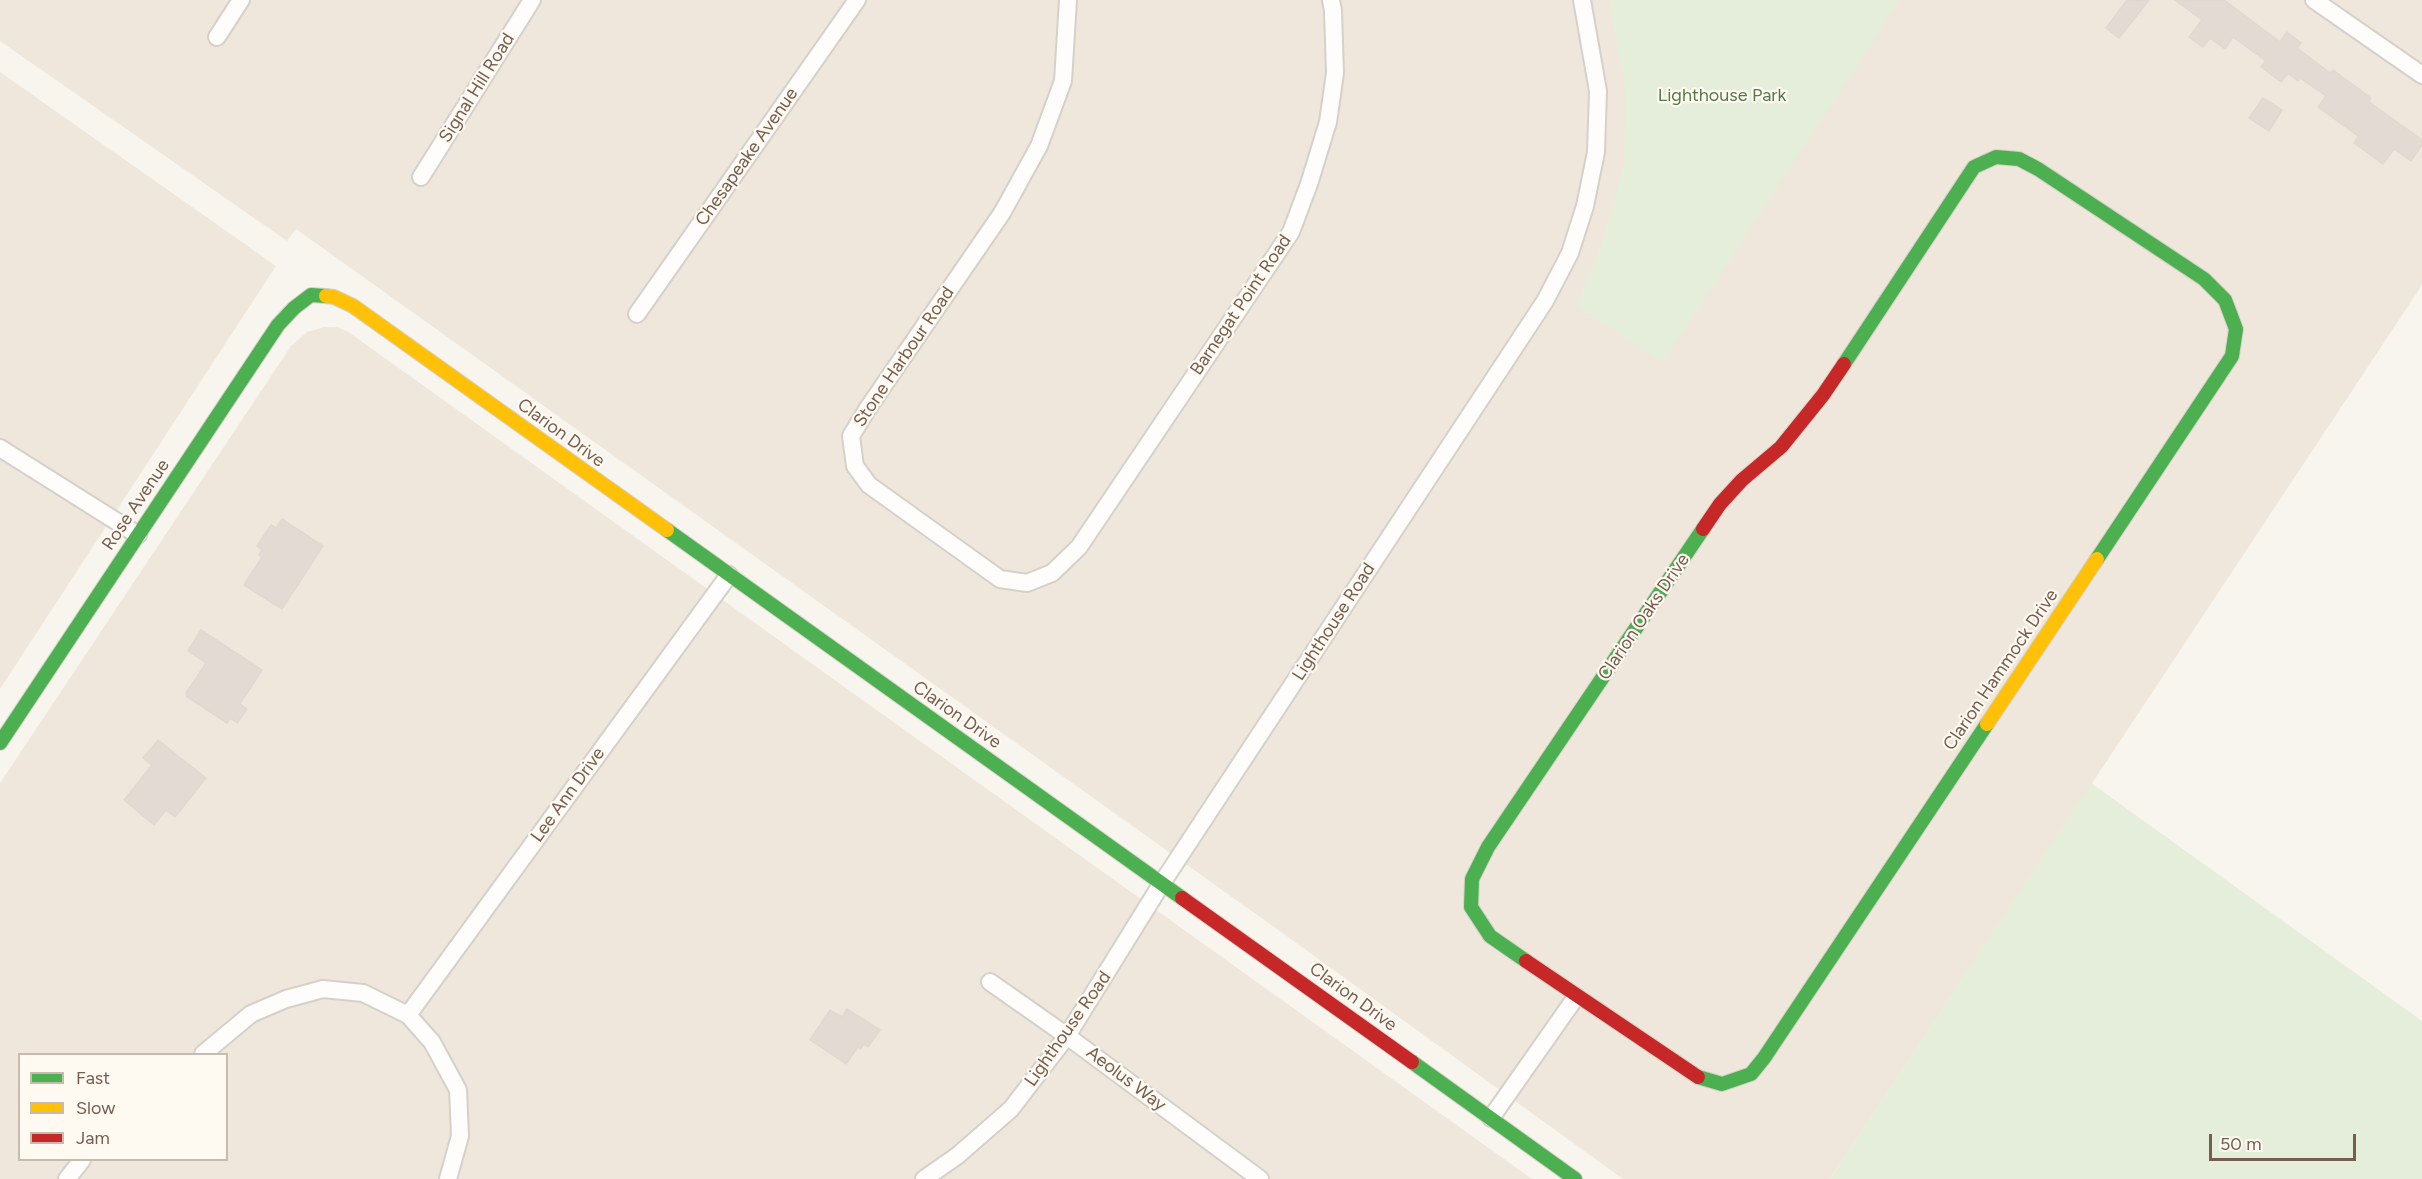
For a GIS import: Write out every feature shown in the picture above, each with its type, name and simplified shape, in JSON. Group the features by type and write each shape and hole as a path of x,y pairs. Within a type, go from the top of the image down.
{"street":[{"path":"217,37 240,0"},
{"name":"Signal Hill Road","path":"421,177 532,0"},
{"name":"Chesapeake Avenue","path":"637,314 857,0"},
{"name":"Stone Harbour Road","path":"1068,0 1063,81 1039,146 1002,213 851,436 855,466 869,484 1000,579 1027,583 1052,573 1079,547"},
{"name":"Barnegat Point Road","path":"1079,547 1291,232 1328,123 1335,73 1331,0"},
{"name":"Lighthouse Road","path":"924,1179 957,1156 1011,1110 1067,1036 1162,883 1545,302 1570,253 1585,206 1596,152 1598,91 1581,0"},
{"path":"2314,0 2422,75"},
{"name":"Clarion Oaks Drive","path":"1576,997 1490,936 1471,907 1472,879 1488,847 1720,504 1742,480 1781,447 1823,395 1974,167 1996,158 2019,159 2038,169"},
{"name":"Clarion Hammock Drive","path":"1576,997 1696,1077 1722,1084 1751,1074 1764,1059 2232,356 2236,329 2225,300 2204,279 2038,169"},
{"name":"Clarion Drive","path":"311,295 334,297 353,306 1575,1179"},
{"name":"Rose Avenue","path":"0,743 278,325 294,308 311,295"},
{"path":"0,448 138,535"},
{"name":"Lee Ann Drive","path":"408,1015 729,575"},
{"name":"Aeolus Way","path":"990,982 1260,1179"},
{"path":"204,1053 251,1014 286,999 323,989 363,993 408,1015 432,1041 458,1090 459,1136 448,1179"},
{"path":"1491,1118 1576,997"},
{"path":"67,1179 81,1161"}],"shaded area":[{"path":"0,0 2422,0 2422,285 1830,1179 1623,1179 296,229 287,241 0,41"},
{"path":"0,72 276,266 0,689"},
{"path":"324,327 336,327 347,331 1532,1179 0,1179 0,783 291,346 307,332"}],"green space":[{"name":"Lighthouse Park","path":"1609,0 1900,0 1663,363 1577,306 1602,243 1624,166 1626,93"},
{"path":"2091,783 2422,1021 2422,1179 1830,1179"}],"building":[{"path":"2127,0 2149,0 2119,38 2106,28"},
{"path":"2175,0 2224,0 2280,42 2287,32 2301,43 2297,48 2330,73 2333,70 2371,98 2369,102 2422,140 2422,145 2411,161 2394,149 2383,164 2354,143 2358,136 2318,107 2326,96 2300,78 2298,81 2288,73 2281,82 2261,67 2266,61 2233,37 2225,49 2210,38 2203,47 2189,37 2202,20"},
{"path":"2263,98 2282,110 2269,131 2249,118"},
{"path":"282,519 323,546 282,609 244,585 262,557 259,555 262,550 257,546 271,525 276,528"},
{"path":"201,630 262,670 240,704 247,709 237,723 230,718 227,723 186,696 206,663 188,651"},
{"path":"158,740 206,778 175,817 166,810 154,825 124,800 152,765 143,758"},
{"path":"847,1009 880,1030 868,1047 864,1044 861,1049 858,1047 846,1064 810,1040 830,1010 842,1017"}],"traffic: fast":[{"path":"1996,157 2019,159 2038,169 2204,279 2225,300 2236,329 2232,356 2097,559"},
{"path":"1844,364 1974,167 1996,157"},
{"path":"0,743 278,325 294,308 311,295 326,296"},
{"path":"1526,961 1490,936 1471,907 1472,879 1488,847 1703,529"},
{"path":"667,530 1182,898"},
{"path":"1698,1077 1722,1084 1751,1074 1764,1058 1987,724"},
{"path":"1412,1062 1575,1179"}],"traffic: slow":[{"path":"326,296 334,297 353,306 667,530"},
{"path":"1987,724 2097,559"}],"traffic: jam":[{"path":"1703,529 1720,504 1742,480 1781,447 1823,395 1844,364"},
{"path":"1182,898 1412,1062"},
{"path":"1526,961 1698,1077"}]}
